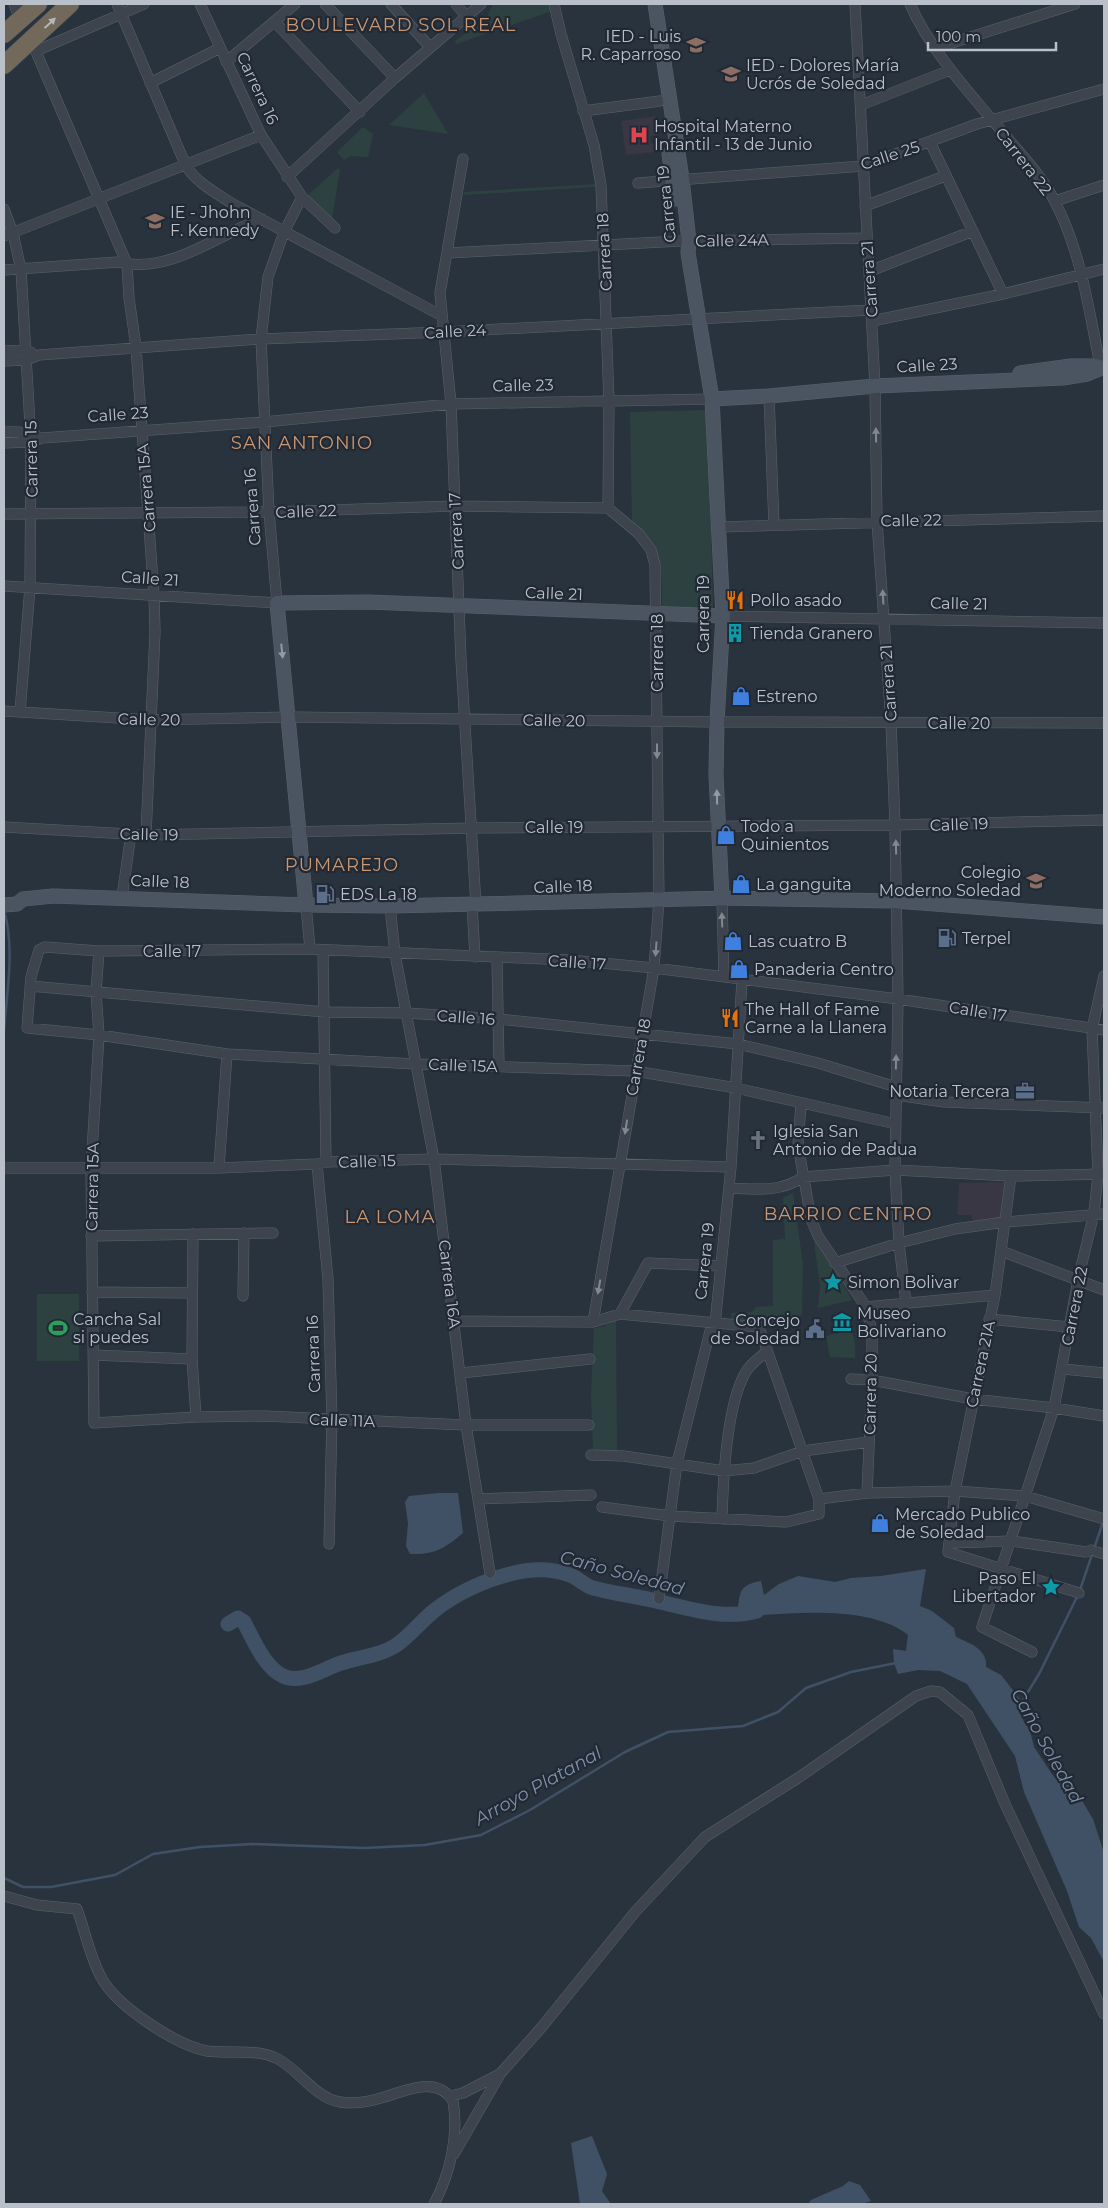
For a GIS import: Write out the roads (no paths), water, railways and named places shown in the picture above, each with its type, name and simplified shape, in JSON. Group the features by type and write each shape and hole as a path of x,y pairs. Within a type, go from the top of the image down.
{"highway":[{"path":"4,34 17,12 38,4"},
{"path":"4,65 34,46 70,4"}],"street":[{"path":"116,4 186,166 203,184 284,232 442,316"},
{"path":"34,46 144,4"},
{"name":"Carrera 16","path":"200,4 261,136 302,198 284,232 272,261 266,285 261,339 269,512 276,603 300,830 310,950"},
{"path":"226,62 295,4"},
{"path":"325,4 394,78"},
{"path":"391,4 430,47"},
{"path":"456,4 466,16"},
{"path":"287,177 360,112 394,78 481,4"},
{"name":"Carrera 18","path":"554,4 594,145 600,182 609,401 608,508 639,534 651,550 654,565 657,614 659,900 654,968 593,1322"},
{"name":"Carrera 19","path":"646,4 660,101 677,179"},
{"name":"Carrera 19","path":"655,4 686,245 712,399 723,616 717,722 718,828 724,977"},
{"name":"Carrera 21","path":"855,4 866,238 872,315 877,521 891,723 898,999 895,1170 899,1243 906,1303"},
{"name":"Carrera 22","path":"910,4 914,14 950,70 1030,164 1055,201 1082,274 1102,367"},
{"path":"936,48 1075,4"},
{"path":"275,22 360,112"},
{"name":"Carrera 15A","path":"34,46 126,264 136,347 154,596 155,632 146,835"},
{"path":"150,83 220,48"},
{"path":"861,105 950,70"},
{"name":"Calle 25","path":"638,183 863,166 993,120 1104,89"},
{"path":"584,111 660,101"},
{"path":"8,234 100,200 261,136"},
{"path":"930,142 1003,294"},
{"name":"Carrera 17","path":"463,159 441,284 442,316 451,404 454,506 472,828 475,957"},
{"path":"865,206 945,176"},
{"path":"1055,201 1104,186"},
{"path":"302,198 335,228"},
{"name":"Carrera 15","path":"4,209 8,234 21,270 31,437 32,515 30,586 20,712"},
{"path":"4,270 118,262 148,264 192,253 237,229 262,219"},
{"path":"870,271 973,231"},
{"name":"Calle 24A","path":"448,252 603,244 686,245 866,238"},
{"name":"Calle 24","path":"4,351 39,355 261,339 700,319 872,315 1003,294 1104,269"},
{"name":"Calle 24","path":"4,361 27,355"},
{"name":"Calle 23","path":"4,432 42,438 264,422 451,404 712,399 769,396 875,386 1063,378 1087,374 1102,367"},
{"path":"769,396 774,525"},
{"name":"Calle 23","path":"4,443 31,437"},
{"name":"Calle 22","path":"4,514 269,512 454,506 608,508"},
{"name":"Calle 22","path":"718,527 1104,516"},
{"name":"Calle 21","path":"4,586 30,586 276,603 368,602 723,616 1104,623"},
{"name":"Calle 20","path":"4,711 150,720 288,717 717,722 1104,723"},
{"name":"Calle 19","path":"4,827 146,835 300,830 657,826 718,828 1104,820"},
{"path":"122,897 131,834"},
{"name":"Calle 18","path":"13,900 53,896 122,897 306,905 390,906 722,898 896,902 1104,917"},
{"name":"Carrera 16A","path":"390,906 395,954 434,1159 455,1321 466,1425 490,1573"},
{"name":"Calle 17","path":"30,986 39,950 45,947 99,951 310,950 570,960 654,968 898,999 1104,1030"},
{"name":"Carrera 15A","path":"94,1423 91,1169 99,1035 96,992 99,951"},
{"name":"Carrera 16","path":"323,951 326,1059 321,1163 328,1280 332,1419 329,1544"},
{"path":"497,958 499,1066"},
{"name":"Carrera 22","path":"1032,1652 982,1627 1012,1541 1054,1408 1063,1370 1078,1280 1099,1214 1101,1174 1099,1108 1092,1028 1104,976"},
{"name":"Carrera 19","path":"658,1598 677,1463 710,1331 715,1324 731,1167 742,980"},
{"name":"Calle 16","path":"30,986 325,1012 407,1013 499,1020 738,1044 818,1063 896,1091 944,1102 1099,1108"},
{"name":"Calle 15A","path":"30,986 27,1028 99,1035 227,1054 416,1064 635,1071 736,1088 896,1124"},
{"path":"219,1168 227,1054"},
{"name":"Carrera 20","path":"801,1104 798,1145 812,1219 818,1236 866,1307 872,1332 867,1493"},
{"name":"Calle 15","path":"4,1168 219,1168 434,1159 731,1167"},
{"path":"729,1188 780,1188 792,1184 803,1177 895,1170 1011,1176 1101,1174"},
{"name":"Carrera 21A","path":"949,1547 955,1491 995,1295 1011,1176"},
{"path":"835,1263 899,1243 954,1229 1005,1222 1099,1214"},
{"path":"243,1296 244,1233"},
{"path":"91,1236 273,1233"},
{"path":"193,1234 191,1293 192,1359 196,1418"},
{"path":"1001,1251 1104,1290"},
{"path":"620,1314 648,1263 721,1266"},
{"path":"92,1292 191,1293"},
{"path":"866,1307 995,1295"},
{"path":"455,1321 593,1322 620,1314 759,1327 820,1499 819,1514 786,1522 670,1516 602,1507"},
{"path":"989,1319 1070,1327"},
{"path":"722,1519 724,1470 736,1400 748,1369 767,1351"},
{"path":"93,1355 192,1359"},
{"path":"461,1373 590,1359"},
{"path":"1063,1370 1104,1373"},
{"path":"851,1379 872,1380 973,1399 1104,1416"},
{"name":"Calle 11A","path":"94,1423 264,1416 466,1425 589,1425"},
{"path":"591,1455 616,1455 724,1470 754,1468 804,1450 869,1442"},
{"path":"820,1499 867,1493 955,1491 1025,1496 1104,1520"},
{"path":"478,1499 591,1495"},
{"path":"949,1547 1012,1541 1097,1552"},
{"path":"949,1547 1002,1568 1079,1593"},
{"path":"452,2157 500,2074 541,2028 635,1912 705,1837 798,1778 916,1696 931,1691 940,1692 968,1715 1005,1804 1104,2014"},
{"path":"4,1896 37,1905 78,1909 101,1978 121,2001 163,2034 182,2044 226,2053 258,2053 278,2060 319,2092 338,2102 357,2103 379,2099 421,2086 440,2089 450,2096 454,2110 452,2157 447,2176 434,2204"},
{"path":"450,2096 463,2094 500,2074"}],"water":[{"path":"458,1493 463,1533 439,1550 410,1554 406,1546 408,1523 405,1502 409,1496"},
{"path":"926,1569 920,1606 932,1611 954,1628 956,1637 972,1644 981,1651 986,1661 986,1667 1001,1675 1022,1702 1023,1720 1030,1731 1034,1747 1054,1777 1072,1784 1093,1819 1104,1853 1104,1962 1091,1938 1079,1927 1067,1891 1024,1792 1015,1756 967,1684 940,1671 918,1670 898,1674 894,1663 893,1649 906,1651 908,1635 891,1625 871,1618 848,1614 824,1613 734,1617 742,1590 752,1583 761,1581 764,1595 779,1584 798,1576 835,1582 851,1578 881,1576"},
{"path":"592,2136 607,2174 602,2191 611,2204 580,2204 571,2143"},
{"path":"849,2181 860,2185 871,2201 862,2204 808,2204 811,2200 843,2186"}],"waterway":[{"name":"Arroyo Platanal","path":"4,910 10,954 4,1030"},
{"path":"1080,1590 1103,1522"},
{"name":"Caño Soledad","path":"228,1624 238,1618 244,1622 270,1666 283,1676 297,1678 313,1675 341,1663 389,1649 452,1598 491,1580 525,1571 548,1570 563,1573 573,1576 593,1588 684,1608 720,1614 757,1611"},
{"path":"1020,1705 1039,1674 1078,1595"},
{"name":"Arroyo Platanal","path":"4,1878 23,1887 51,1887 115,1875 153,1854 200,1847 252,1844 364,1848 425,1845 481,1835 530,1810 625,1752 668,1732 743,1726 778,1712 806,1688 851,1672 896,1663"}],"place":[{"name":"IED - Luis R. Caparroso","path":"696,45"},
{"name":"IED - Dolores María Ucrós de Soledad","path":"731,74"},
{"name":"Hospital Materno Infantil - 13 de Junio","path":"639,135"},
{"name":"IE - Jhohn F. Kennedy","path":"155,221"},
{"name":"Pollo asado","path":"735,600"},
{"name":"Tienda Granero","path":"735,633"},
{"name":"Estreno","path":"741,696"},
{"name":"Todo a Quinientos","path":"726,835"},
{"name":"Colegio Moderno Soledad","path":"1036,881"},
{"name":"La ganguita","path":"741,884"},
{"name":"EDS La 18","path":"325,894"},
{"name":"Terpel","path":"947,938"},
{"name":"Las cuatro B","path":"733,941"},
{"name":"Panaderia Centro","path":"739,969"},
{"name":"The Hall of Fame Carne a la Llanera","path":"730,1018"},
{"name":"Notaria Tercera","path":"1025,1091"},
{"name":"Iglesia San Antonio de Padua","path":"758,1140"},
{"name":"Simon Bolivar","path":"833,1282"},
{"name":"Museo Bolivariano","path":"842,1322"},
{"name":"Cancha Sal si puedes","path":"58,1328"},
{"name":"Concejo de Soledad","path":"815,1329"},
{"name":"Mercado Publico de Soledad","path":"880,1523"},
{"name":"Paso El Libertador","path":"1051,1587"}],"district":[{"name":"BOULEVARD SOL REAL","path":"401,25"},
{"name":"SAN ANTONIO","path":"302,443"},
{"name":"PUMAREJO","path":"342,865"},
{"name":"BARRIO CENTRO","path":"848,1214"},
{"name":"LA LOMA","path":"390,1217"}]}
